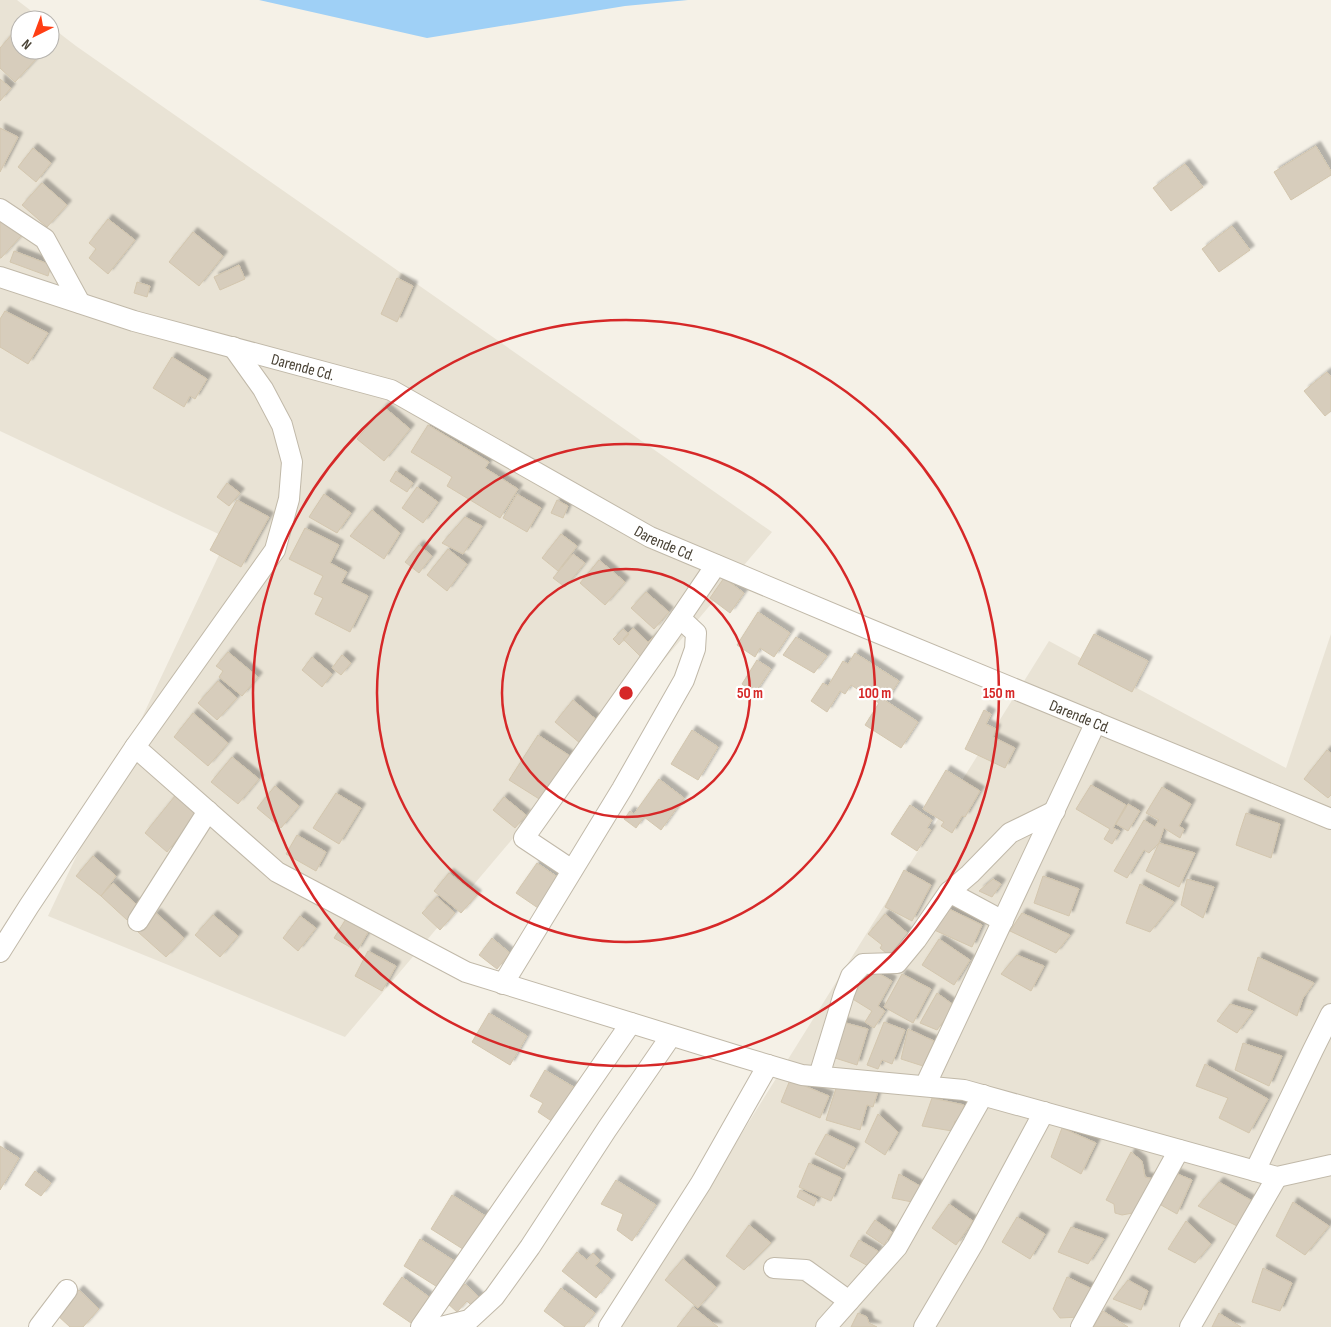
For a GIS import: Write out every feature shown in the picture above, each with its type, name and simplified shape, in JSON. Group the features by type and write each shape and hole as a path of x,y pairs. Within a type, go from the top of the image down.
{"street":[{"path":"0,209 45,239 80,304"},
{"name":"Darende Cd.","path":"0,277 134,322 391,390 650,537 1331,819"},
{"path":"0,952 135,747 276,550 289,499 292,462 282,425 262,389 233,347"},
{"path":"572,870 524,838 716,565"},
{"path":"503,984 622,789 684,680 695,648 696,633 680,618"},
{"path":"925,1086 1096,722"},
{"path":"135,747 277,872 466,972 802,1075 964,1090 1277,1177 1331,1165"},
{"path":"138,921 208,811"},
{"path":"819,1076 851,976 864,964 897,963 916,940 949,892 970,874 1010,833 1054,811"},
{"path":"949,892 1003,921"},
{"path":"1255,1171 1331,1014"},
{"path":"421,1327 631,1023"},
{"path":"441,1327 469,1320 494,1297 530,1247 607,1129 671,1036"},
{"path":"609,1327 701,1183 768,1065"},
{"path":"826,1327 897,1246 983,1096"},
{"path":"924,1327 973,1244 1044,1112"},
{"path":"1081,1327 1179,1150"},
{"path":"1190,1327 1277,1177"},
{"path":"774,1268 806,1270 849,1301"},
{"path":"39,1327 67,1290"}],"shaded area":[{"path":"0,0 17,0 30,10 10,10 10,60 60,60 60,34 772,532 345,1037 48,916 227,538 0,431"},
{"path":"1331,634 1331,1327 621,1327 1049,641 1286,768"}],"water":[{"path":"259,0 688,0 625,6 427,38"}],"building":[{"path":"10,36 10,60 35,60 15,82 0,68 0,48"},
{"path":"0,79 11,88 0,101"},
{"path":"0,128 18,137 0,172"},
{"path":"1316,146 1331,171 1331,175 1291,200 1274,172"},
{"path":"33,148 51,163 36,182 18,167"},
{"path":"1185,164 1203,187 1171,211 1153,188"},
{"path":"42,183 67,205 47,227 22,205"},
{"path":"0,217 21,236 1,258 0,258"},
{"path":"108,219 135,240 108,274 89,258 96,249 89,243"},
{"path":"1232,226 1250,250 1219,272 1202,249"},
{"path":"193,232 223,256 199,286 169,262"},
{"path":"14,251 51,265 48,276 10,262"},
{"path":"239,265 245,279 220,290 214,277"},
{"path":"397,278 413,286 397,322 381,314"},
{"path":"137,282 150,286 147,297 134,293"},
{"path":"5,311 48,333 28,364 0,347 0,319"},
{"path":"172,357 207,379 195,399 190,396 184,407 153,388"},
{"path":"1327,372 1331,377 1331,411 1325,416 1304,391"},
{"path":"384,407 410,429 384,461 357,439"},
{"path":"428,425 489,462 485,468 518,489 500,518 447,486 452,477 411,452"},
{"path":"396,471 413,483 407,492 390,481"},
{"path":"227,483 240,493 229,506 217,497"},
{"path":"417,487 438,502 423,523 402,508"},
{"path":"324,494 351,513 337,533 309,517"},
{"path":"517,494 541,508 527,532 503,518"},
{"path":"237,500 269,517 241,567 210,550"},
{"path":"557,500 568,506 563,518 551,513"},
{"path":"372,510 400,533 384,559 350,536"},
{"path":"465,517 482,526 463,554 442,543"},
{"path":"305,528 339,545 330,563 347,572 341,583 368,596 350,632 315,614 323,598 314,594 323,576 289,559"},
{"path":"561,534 577,546 558,571 542,558"},
{"path":"419,545 432,556 419,573 405,562"},
{"path":"448,549 467,564 447,591 427,575"},
{"path":"573,554 585,563 565,587 553,578"},
{"path":"599,560 625,582 605,605 580,583"},
{"path":"724,578 744,593 730,613 710,598"},
{"path":"646,592 669,612 654,629 631,608"},
{"path":"758,612 790,633 774,657 760,648 755,657 737,645"},
{"path":"633,628 648,642 654,636 662,643 645,661 623,639"},
{"path":"623,629 629,634 619,645 613,639"},
{"path":"1094,634 1148,661 1132,692 1078,664"},
{"path":"796,637 827,656 814,673 783,655"},
{"path":"228,652 258,677 242,696 219,677 223,671 216,666"},
{"path":"855,653 899,681 886,701 918,722 901,748 865,725 879,703 851,685 845,694 840,691 827,712 811,701 823,683 828,686 843,661 848,664"},
{"path":"342,655 351,663 341,675 332,668"},
{"path":"312,657 332,674 322,687 302,670"},
{"path":"757,660 771,669 755,693 742,684"},
{"path":"218,681 237,698 217,720 198,703"},
{"path":"573,700 599,722 581,744 555,722"},
{"path":"984,710 991,714 986,724 996,729 993,737 1015,748 1005,768 965,749"},
{"path":"193,713 228,743 208,766 174,737"},
{"path":"692,730 718,747 698,780 671,764"},
{"path":"538,735 573,758 544,802 509,780"},
{"path":"1327,750 1331,753 1331,795 1328,798 1304,779"},
{"path":"232,757 259,779 238,804 211,782"},
{"path":"946,770 980,791 965,817 962,816 952,833 941,826 944,822 923,809"},
{"path":"659,779 684,798 661,830 644,817 636,828 624,819 630,811 634,814"},
{"path":"1091,785 1126,805 1113,828 1120,831 1112,844 1104,839 1110,829 1076,809"},
{"path":"275,786 299,806 281,828 257,808"},
{"path":"1162,787 1191,804 1179,826 1184,829 1180,838 1164,828 1159,843 1149,853 1144,850 1127,878 1114,871 1144,820 1155,827 1159,820 1146,813"},
{"path":"179,791 204,812 191,822 167,852 145,833"},
{"path":"336,793 361,808 339,844 313,828"},
{"path":"504,797 526,815 515,828 493,810"},
{"path":"1128,804 1140,811 1128,831 1116,824"},
{"path":"910,805 932,820 927,828 931,830 917,851 891,834"},
{"path":"1246,813 1280,824 1271,858 1236,845"},
{"path":"297,835 326,852 316,871 286,854"},
{"path":"1159,843 1195,853 1179,887 1146,871"},
{"path":"93,856 116,876 101,896 76,876"},
{"path":"537,863 559,878 538,908 516,893"},
{"path":"904,870 931,885 912,921 885,907"},
{"path":"449,873 477,895 461,913 434,891"},
{"path":"1043,876 1079,889 1069,916 1034,903"},
{"path":"993,879 1001,884 992,897 979,891"},
{"path":"1187,879 1214,887 1203,918 1181,905"},
{"path":"113,883 139,907 127,920 101,896"},
{"path":"1140,884 1174,902 1150,932 1126,923"},
{"path":"437,897 455,913 440,930 422,913"},
{"path":"943,906 982,925 972,947 932,929"},
{"path":"156,913 184,938 166,957 138,932"},
{"path":"1022,913 1070,935 1056,953 1010,931"},
{"path":"349,914 371,927 357,951 334,938"},
{"path":"885,914 911,936 892,958 880,948 882,945 868,934"},
{"path":"213,915 238,936 220,957 195,935"},
{"path":"300,916 316,928 298,951 283,938"},
{"path":"492,938 510,953 497,969 479,955"},
{"path":"939,939 970,960 954,985 922,965"},
{"path":"368,951 396,966 382,991 355,976"},
{"path":"1017,955 1044,966 1031,991 1001,974"},
{"path":"1258,957 1314,983 1303,998 1297,1016 1248,990"},
{"path":"869,968 892,981 878,1006 885,1011 874,1028 865,1022 872,1011 851,998"},
{"path":"902,974 931,989 913,1023 884,1007"},
{"path":"937,993 955,1006 937,1030 920,1023"},
{"path":"1230,1004 1253,1011 1237,1033 1217,1021"},
{"path":"489,1013 527,1036 510,1065 472,1042"},
{"path":"842,1022 868,1029 857,1065 832,1057"},
{"path":"884,1022 905,1030 892,1064 882,1060 878,1069 867,1065"},
{"path":"908,1029 934,1041 923,1066 901,1059"},
{"path":"1243,1043 1282,1056 1269,1086 1235,1070"},
{"path":"1205,1064 1268,1099 1249,1133 1219,1118 1228,1098 1196,1086"},
{"path":"545,1070 577,1089 556,1124 538,1112 543,1103 530,1096"},
{"path":"790,1080 829,1096 820,1118 781,1102"},
{"path":"837,1085 860,1092 862,1085 878,1091 873,1107 867,1105 860,1130 826,1120"},
{"path":"932,1098 964,1105 961,1123 955,1121 952,1131 922,1126"},
{"path":"878,1114 898,1132 885,1155 865,1142"},
{"path":"1062,1128 1096,1143 1081,1174 1051,1157"},
{"path":"826,1134 855,1148 844,1169 815,1154"},
{"path":"0,1146 19,1158 0,1190"},
{"path":"1131,1152 1142,1161 1145,1177 1153,1179 1133,1213 1122,1215 1115,1213 1114,1204 1106,1200"},
{"path":"809,1163 841,1178 831,1201 799,1187"},
{"path":"35,1171 51,1183 41,1196 25,1185"},
{"path":"1175,1173 1192,1180 1177,1214 1161,1205"},
{"path":"899,1174 920,1186 912,1202 892,1198"},
{"path":"616,1180 656,1205 632,1241 617,1230 623,1214 601,1204"},
{"path":"1219,1182 1254,1202 1239,1227 1198,1206"},
{"path":"800,1190 817,1199 814,1206 797,1197"},
{"path":"452,1195 487,1217 466,1251 431,1229"},
{"path":"1293,1202 1329,1226 1305,1255 1276,1236"},
{"path":"949,1204 973,1221 956,1245 932,1228"},
{"path":"1017,1217 1045,1234 1030,1259 1002,1242"},
{"path":"875,1220 892,1232 884,1245 866,1233"},
{"path":"1186,1221 1211,1244 1195,1263 1168,1249"},
{"path":"749,1225 771,1243 744,1270 726,1256"},
{"path":"1071,1227 1104,1239 1088,1264 1058,1252"},
{"path":"420,1239 456,1262 439,1288 404,1266"},
{"path":"859,1240 878,1251 870,1267 850,1256"},
{"path":"577,1252 587,1260 593,1253 600,1260 595,1266 611,1279 596,1298 562,1271"},
{"path":"683,1259 716,1287 698,1308 665,1280"},
{"path":"1263,1268 1292,1283 1280,1311 1252,1302"},
{"path":"402,1277 429,1297 411,1323 383,1304"},
{"path":"1067,1277 1094,1290 1080,1317 1060,1318 1053,1309"},
{"path":"1128,1280 1148,1291 1141,1310 1113,1299"},
{"path":"465,1284 481,1299 473,1307 467,1301 457,1312 447,1303"},
{"path":"561,1288 595,1313 584,1327 565,1327 544,1311"},
{"path":"79,1290 99,1309 83,1327 70,1327 56,1314"},
{"path":"693,1307 718,1327 677,1327"},
{"path":"1103,1311 1128,1327 1093,1327"},
{"path":"858,1313 867,1317 869,1323 877,1327 851,1327"},
{"path":"1219,1313 1241,1327 1212,1327"}]}
